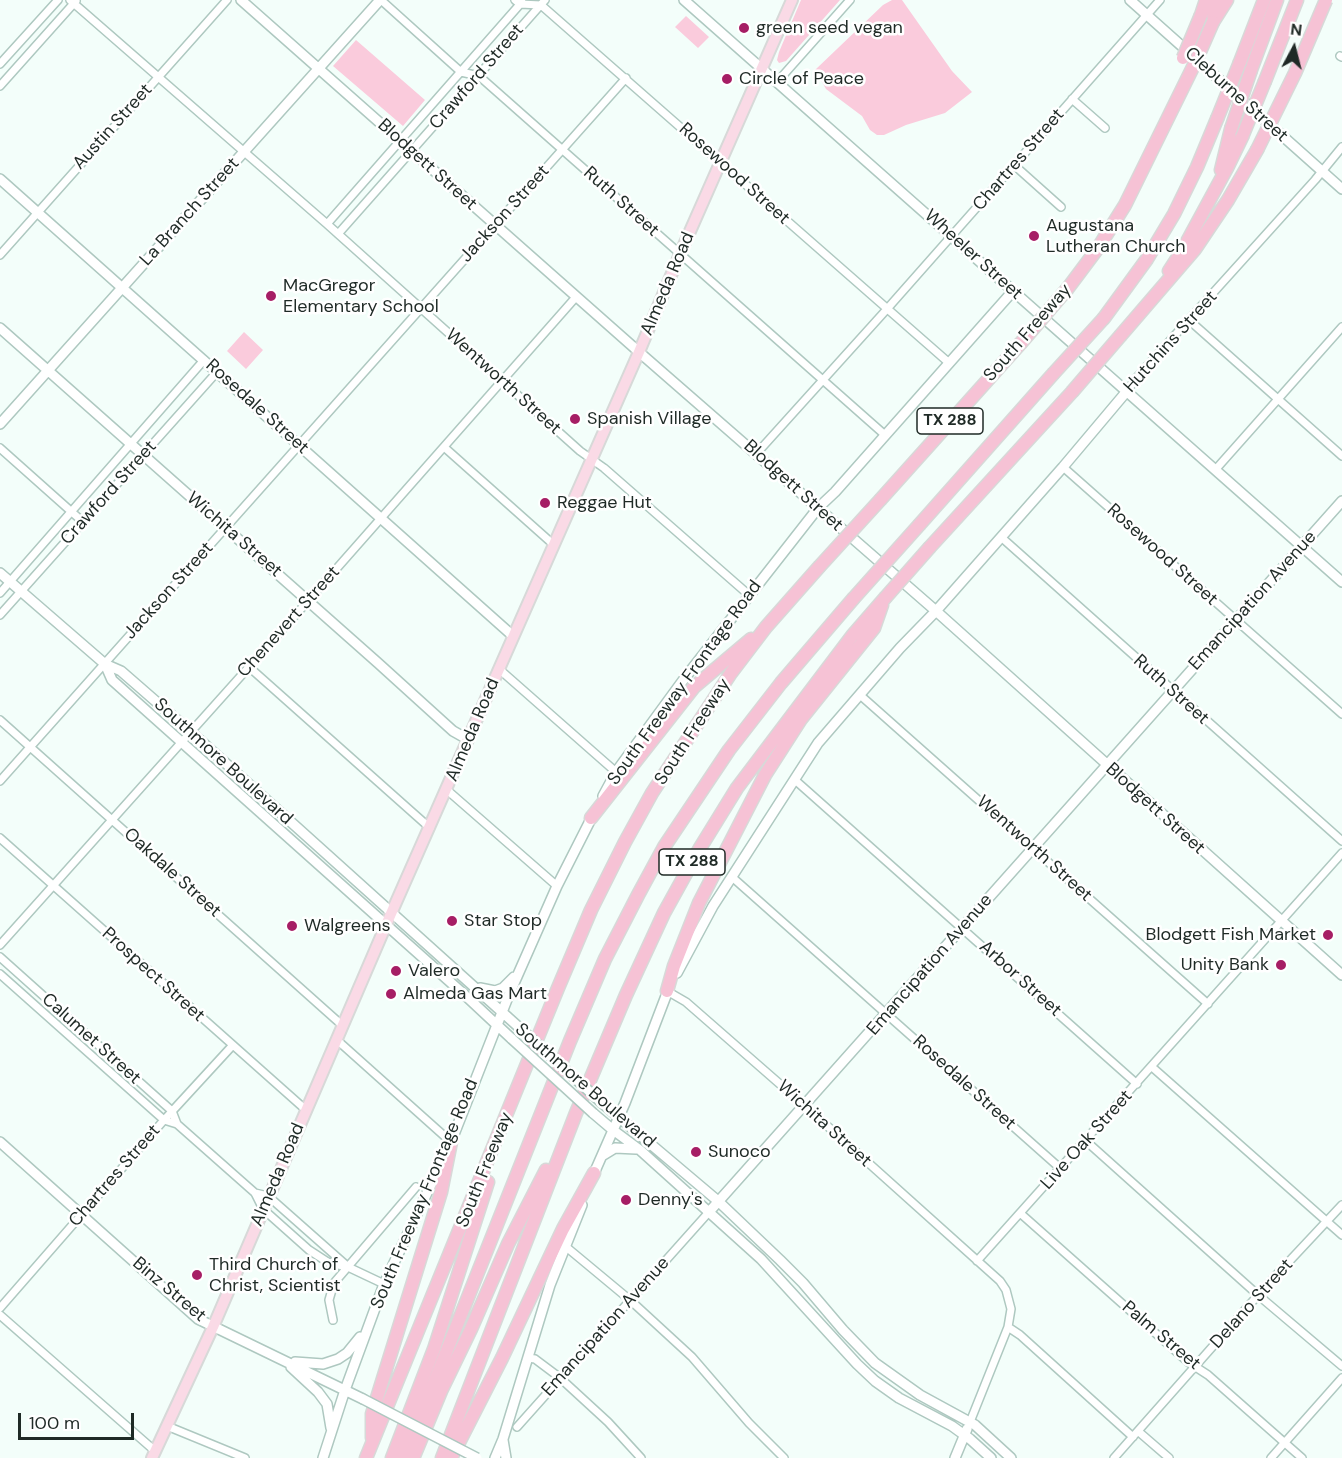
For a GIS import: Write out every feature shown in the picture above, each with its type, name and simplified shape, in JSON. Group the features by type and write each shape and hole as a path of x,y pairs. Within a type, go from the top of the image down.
{"highway":[{"path":"1188,78 1183,58 1206,0"},
{"path":"1213,22 1215,0"},
{"path":"1213,22 1227,0"},
{"path":"404,1458 570,1041 605,959 664,847 729,750 781,683 1104,318 1147,259 1197,166 1264,0"},
{"path":"1219,183 1231,129 1278,0"},
{"path":"1136,316 1182,251 1219,183 1242,137 1297,0"},
{"path":"1136,316 1195,249 1228,200 1257,150 1295,73 1326,0"},
{"name":"South Freeway","path":"366,1458 591,910 625,842 674,760 731,673 766,627 1020,344 1068,288 1098,248 1125,205 1177,102 1213,22"},
{"name":"TX 288","path":"442,1458 576,1113 664,913 700,848 737,788 869,624 885,598 1072,392 1136,316"},
{"path":"667,991 674,966 699,903 765,775 801,719 869,624"},
{"path":"591,818 694,687 766,627"},
{"path":"392,1458 434,1349 467,1242 527,1068"},
{"path":"413,1458 508,1244 576,1113"},
{"path":"372,1445 372,1414 441,1192 451,1142"},
{"path":"451,1458 502,1358 563,1229 594,1173"}],"main road":[{"name":"Blodgett Street","path":"241,0 411,152 936,611 1342,975"},
{"name":"La Branch Street","path":"0,424 381,0"},
{"name":"Wheeler Street","path":"684,0 1342,582"},
{"name":"Almeda Road","path":"154,1454 213,1327 392,911 792,0"},
{"name":"Cleburne Street","path":"1130,0 1342,189"},
{"name":"Rosedale Street","path":"0,179 513,636"},
{"name":"South Freeway Frontage Road","path":"323,1458 384,1284 451,1142 501,1011 557,886 616,772 684,679 818,508 1013,291"},
{"name":"Wichita Street","path":"0,328 453,731 469,740"},
{"name":"Hutchins Street","path":"1001,537 1127,391"},
{"name":"Emancipation Avenue","path":"708,1212 887,1014 1342,501"},
{"path":"495,1458 503,1439 540,1314 565,1246 619,1117 667,991 696,936 818,743 1001,537"},
{"name":"Southmore Boulevard","path":"0,573 105,664 121,671 191,732 392,911 602,1103 718,1201 803,1283 875,1363 920,1395 970,1422 1011,1458"},
{"name":"Southmore Boulevard","path":"105,664 112,680 593,1113 640,1150 761,1259 857,1365 899,1398 965,1435 991,1458"},
{"path":"322,868 331,857"},
{"path":"476,987 495,991 503,988 518,974"},
{"name":"Binz Street","path":"0,1142 198,1318 477,1458"},
{"path":"602,1156 615,1148 640,1150"},
{"path":"283,1359 323,1364 338,1359 356,1345 371,1320"},
{"path":"834,1339 843,1330"},
{"path":"283,1359 318,1392 327,1404 332,1432"},
{"path":"955,1458 970,1422"},
{"path":"503,1439 506,1458"}],"street":[{"path":"0,64 58,0"},
{"name":"Austin Street","path":"0,255 227,0"},
{"name":"Ruth Street","path":"381,0 461,72 479,76 885,435"},
{"path":"778,81 850,0"},
{"name":"Chartres Street","path":"757,453 1160,0"},
{"path":"0,86 74,1"},
{"name":"Wentworth Street","path":"74,1 580,451 591,458 749,596"},
{"path":"520,1 543,2"},
{"name":"Crawford Street","path":"327,224 461,72 520,1"},
{"name":"Crawford Street","path":"338,234 543,2"},
{"name":"Rosewood Street","path":"543,2 948,362"},
{"name":"Jackson Street","path":"0,781 626,78"},
{"path":"1072,99 1105,128"},
{"name":"Hutchins Street","path":"1127,391 1342,147"},
{"path":"1014,165 1061,207"},
{"name":"Chenevert Street","path":"0,945 576,297"},
{"path":"1190,321 1342,456"},
{"path":"1216,469 1278,398 1340,333"},
{"name":"Crawford Street","path":"0,593 204,360"},
{"name":"Crawford Street","path":"0,615 217,372"},
{"path":"444,447 554,545"},
{"path":"0,448 83,522"},
{"name":"Rosewood Street","path":"1063,467 1342,714"},
{"name":"Ruth Street","path":"1001,537 1342,841"},
{"path":"249,667 430,828"},
{"path":"499,669 616,772"},
{"name":"Wentworth Street","path":"860,695 1208,1004"},
{"name":"Oakdale Street","path":"0,720 343,1026"},
{"name":"Arbor Street","path":"795,780 1137,1084"},
{"path":"447,790 557,886"},
{"name":"Prospect Street","path":"0,838 306,1110"},
{"name":"Live Oak Street","path":"977,1261 1342,853"},
{"name":"Rosedale Street","path":"732,877 1060,1169"},
{"name":"Calumet Street","path":"0,957 172,1111 177,1124"},
{"name":"Calumet Street","path":"0,974 164,1120 177,1124 255,1193 263,1209"},
{"name":"Wichita Street","path":"667,991 686,1002 977,1261"},
{"path":"337,1040 451,1142"},
{"name":"Chartres Street","path":"0,1308 164,1120 232,1046"},
{"path":"1152,1067 1342,1235"},
{"path":"1086,1141 1258,1295 1342,1366"},
{"path":"333,1320 329,1300 334,1283 416,1187"},
{"name":"Calumet Street","path":"255,1193 268,1196"},
{"path":"268,1196 348,1267"},
{"name":"Delano Street","path":"1114,1458 1258,1295 1342,1205"},
{"path":"263,1209 309,1250 329,1263 348,1267 384,1284"},
{"name":"Emancipation Avenue","path":"517,1427 559,1377 708,1212"},
{"name":"Palm Street","path":"1020,1213 1188,1362 1208,1375 1302,1458"},
{"path":"565,1246 630,1300 692,1357 749,1423 784,1458"},
{"path":"970,1422 1008,1327 1011,1309 1006,1290 1000,1281 977,1261"},
{"path":"0,1316 154,1454"},
{"path":"1008,1327 1136,1435 1168,1458"},
{"path":"528,1358 535,1359 559,1377 608,1422 641,1458"},
{"path":"1271,1458 1342,1378"},
{"path":"167,1425 245,1458"}],"shaded area":[{"path":"801,0 840,0 786,61 779,63 777,60 779,52"},
{"path":"892,0 902,0 952,71 972,92 945,113 906,125 884,135 877,135 870,130 862,116 826,89 815,70 883,5"},
{"path":"686,16 709,37 698,48 675,27"},
{"path":"356,40 425,100 403,126 333,66"},
{"path":"244,332 263,350 246,369 227,351"}],"place":[{"name":"green seed vegan","path":"744,28"},
{"name":"Circle of Peace","path":"727,79"},
{"name":"Augustana Lutheran Church","path":"1034,236"},
{"name":"MacGregor Elementary School","path":"271,296"},
{"name":"Spanish Village","path":"575,419"},
{"name":"Reggae Hut","path":"545,503"},
{"name":"Star Stop","path":"452,921"},
{"name":"Walgreens","path":"292,926"},
{"name":"Blodgett Fish Market","path":"1328,935"},
{"name":"Unity Bank","path":"1281,965"},
{"name":"Valero","path":"396,971"},
{"name":"Almeda Gas Mart","path":"391,994"},
{"name":"Sunoco","path":"696,1152"},
{"name":"Denny's","path":"626,1200"},
{"name":"Third Church of Christ, Scientist","path":"197,1275"}]}
